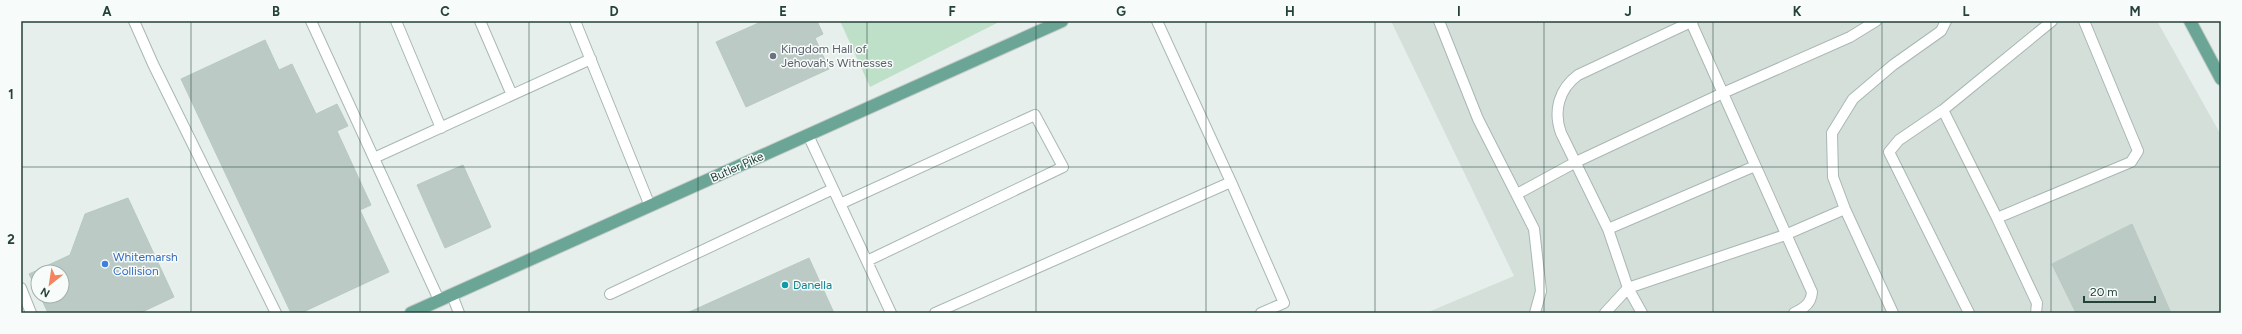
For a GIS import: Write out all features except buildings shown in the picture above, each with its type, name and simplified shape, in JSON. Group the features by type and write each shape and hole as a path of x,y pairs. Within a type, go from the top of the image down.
{"main road":[{"name":"Butler Pike","path":"411,313 1062,21"},
{"path":"2190,21 2221,79"}],"lane":[{"path":"134,21 153,64 276,313"},
{"path":"311,21 439,300"},
{"path":"396,21 441,128"},
{"path":"480,21 512,95"},
{"path":"575,21 650,206"},
{"path":"1157,21 1284,302 1261,313"},
{"path":"1439,21 1478,119 1534,229 1541,291 1535,313"},
{"path":"1516,194 1576,162 1723,93 1850,37 1876,21"},
{"path":"1892,313 1845,209 1833,177 1832,133 1853,99 1893,65 1940,31 1946,21"},
{"path":"1969,313 1889,152 1899,140 1943,110 2052,21"},
{"path":"1997,218 2131,162 2138,151 2084,21"},
{"path":"1642,313 1628,288 1608,229 1557,121 1557,105 1571,80 1692,22 1785,235 1812,292 1811,299 1807,305 1794,313"},
{"path":"374,158 591,59"},
{"path":"1943,110 1997,218 2037,303 2036,313"},
{"path":"840,204 1035,115 1063,168 867,261"},
{"path":"808,135 891,313"},
{"path":"1608,229 1755,166"},
{"path":"934,313 1231,182"},
{"path":"610,294 833,189"},
{"path":"1605,313 1628,288 1785,235 1845,209"},
{"path":"21,288 31,313"},
{"path":"452,295 459,313"}],"shaded area":[{"path":"1391,21 2157,21 2221,135 2221,313 1426,313 1514,276"}],"green space":[{"path":"840,21 1001,21 870,87"}],"place":[{"name":"Kingdom Hall of Jehovah's Witnesses","path":"773,56"},
{"name":"Whitemarsh Collision","path":"105,264"},
{"name":"Danella","path":"785,285"}]}
